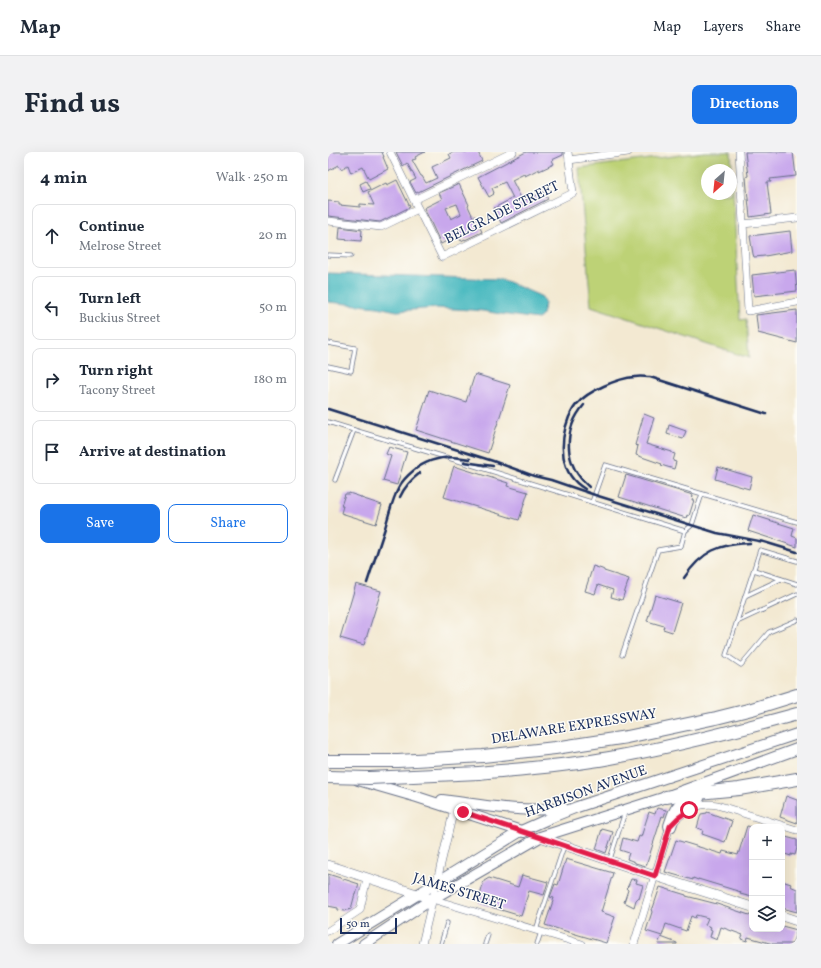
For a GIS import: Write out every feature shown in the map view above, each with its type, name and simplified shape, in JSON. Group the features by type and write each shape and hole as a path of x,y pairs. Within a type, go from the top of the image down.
{"highway":[{"name":"DELAWARE EXPRESSWAY","path":"328,761 398,761 483,756 520,753 591,743 716,718 752,709 797,694"},
{"path":"328,777 369,778 479,773 588,762 690,742 797,714"},
{"path":"666,797 678,794 739,788 797,779"},
{"path":"670,826 678,806 685,802 739,788"}],"main road":[{"name":"HARBISON AVENUE","path":"337,944 521,831 577,807 797,734"},
{"name":"HARBISON AVENUE","path":"364,944 432,899 540,837 666,797 797,749"},
{"path":"328,772 417,796 749,906"},
{"path":"417,796 531,810 551,810 577,807"},
{"name":"JAMES STREET","path":"328,865 432,899"},
{"path":"785,917 797,921"}],"street":[{"path":"328,221 381,227 418,209 390,152"},
{"path":"414,200 513,152"},
{"path":"569,156 628,152"},
{"path":"739,152 748,311 797,302"},
{"name":"BELGRADE STREET","path":"418,209 442,257 573,193 569,156"},
{"path":"743,224 797,218"},
{"path":"634,944 670,826 689,810 710,803 797,830"},
{"path":"422,944 454,809"},
{"path":"328,931 360,910 367,878"},
{"name":"JAMES STREET","path":"432,899 582,944"}],"lane":[{"path":"328,255 351,256"},
{"path":"328,343 356,348 351,370 328,366"},
{"path":"328,422 685,531"},
{"path":"335,480 354,430"},
{"path":"592,502 605,465 797,522"},
{"path":"622,655 658,550 681,546 685,531 692,525 702,494"},
{"path":"797,561 760,550 726,655 741,665 769,632 797,620"},
{"path":"754,570 797,584"},
{"path":"745,596 781,579"},
{"path":"737,622 797,594"},
{"path":"609,860 625,810"},
{"path":"537,944 538,931 564,845"},
{"path":"441,944 447,923"},
{"path":"485,944 488,935"}],"green space":[{"path":"705,152 731,152 732,164 701,164 701,200 734,200 740,320 746,319 749,358 591,306 579,168"}],"water":[{"path":"328,273 498,279 542,297 545,304 541,317 538,319 471,310 437,308 397,311 378,307 328,302"}],"building":[{"path":"328,152 382,152 388,169 369,179 363,167 351,173 348,165 341,169 339,165 328,171"},
{"path":"396,152 425,152 415,157 416,159 412,160 426,183 437,178 432,167 451,158 449,154 454,152 478,152 482,161 416,193 410,182 416,179 407,163 403,166"},
{"path":"526,152 563,152 563,155 552,160 554,164 525,176 524,174 512,180 522,200 544,192 548,199 501,223 494,208 513,198 505,182 492,188 494,194 489,197 478,177"},
{"path":"745,152 793,152 796,176 770,179 771,182 767,182 771,214 750,217"},
{"path":"397,180 410,207 380,222 328,216 328,201 339,202 339,205 360,207 360,204 374,205 368,192 386,183 387,185"},
{"path":"366,181 370,189 363,192 360,184"},
{"path":"459,184 473,217 475,216 482,232 461,241 458,235 441,244 424,208 442,199 439,193","holes":["457,204 461,214 451,219 446,208"]},
{"path":"340,227 362,230 361,241 339,239"},
{"path":"790,231 792,251 754,257 750,236"},
{"path":"795,270 797,291 754,296 752,275"},
{"path":"797,310 797,343 758,333 756,315"},
{"path":"475,374 510,385 488,453 416,430 429,390 466,402"},
{"path":"644,414 654,418 646,444 675,454 673,461 676,462 674,469 636,455 638,446 635,445"},
{"path":"669,425 686,431 683,439 667,434"},
{"path":"389,447 407,452 397,485 383,481 391,456 386,454"},
{"path":"454,466 508,483 507,486 528,492 519,520 444,497"},
{"path":"718,467 752,477 749,489 715,479"},
{"path":"626,475 693,495 692,500 694,500 689,516 687,515 686,518 619,497"},
{"path":"349,493 382,505 376,524 341,513 343,506 341,506 345,494"},
{"path":"753,515 794,528 792,536 797,538 797,547 748,531"},
{"path":"593,566 629,579 622,600 611,597 613,590 598,585 595,594 585,591"},
{"path":"356,584 381,591 364,645 340,638"},
{"path":"655,595 681,603 672,632 663,629 664,626 647,621"},
{"path":"786,796 797,800 797,823 780,817"},
{"path":"657,808 666,810 664,817 662,816 646,866 635,863 627,859 629,853 620,850 623,838 637,842 639,836 641,837 649,812 655,814"},
{"path":"707,812 732,821 725,842 702,834 703,830 697,828 701,814"},
{"path":"747,826 749,826 749,896 740,894 741,892 698,879 693,878 693,880 665,872 676,840 722,854 723,851 738,855"},
{"path":"602,829 613,832 606,853 596,849"},
{"path":"785,837 797,840 795,855 791,854 791,856 785,854"},
{"path":"566,859 613,873 601,912 615,917 606,943 545,925 554,898 550,897 555,884 558,885"},
{"path":"328,874 359,884 351,909 345,911 328,906"},
{"path":"522,875 548,882 544,895 529,891 521,916 478,903 484,881 489,878 518,887"},
{"path":"631,879 637,880 636,883 643,885 639,899 638,898 636,900 634,907 624,902 628,890 626,888"},
{"path":"785,882 791,884 790,886 797,889 797,912 785,909"},
{"path":"660,887 749,915 749,932 785,932 785,927 797,930 792,944 773,944 748,937 747,941 741,939 743,935 721,927 717,940 710,937 712,930 710,929 711,927 705,925 708,918 696,915 695,918 691,916 686,931 666,924 662,936 646,931 652,912 651,909 653,908"},
{"path":"661,937 677,943 677,944 658,944"}],"railway":[{"path":"585,489 576,483 566,466 563,447 564,437 572,410 588,394 604,386 628,378 650,377 766,414"},
{"path":"584,405 572,425 569,436 569,447 570,458 574,468 580,478 589,487"},
{"path":"328,409 493,461 534,476 551,480 717,533 764,542 797,552"},
{"path":"367,583 393,502 403,481 419,466 433,460 447,457 470,459"},
{"path":"464,462 493,466"},
{"path":"400,497 408,484 420,473"},
{"path":"684,578 698,561 712,551 729,545 750,543"}],"route":[{"path":"463,812 655,876 670,826 682,814 689,810"}]}
